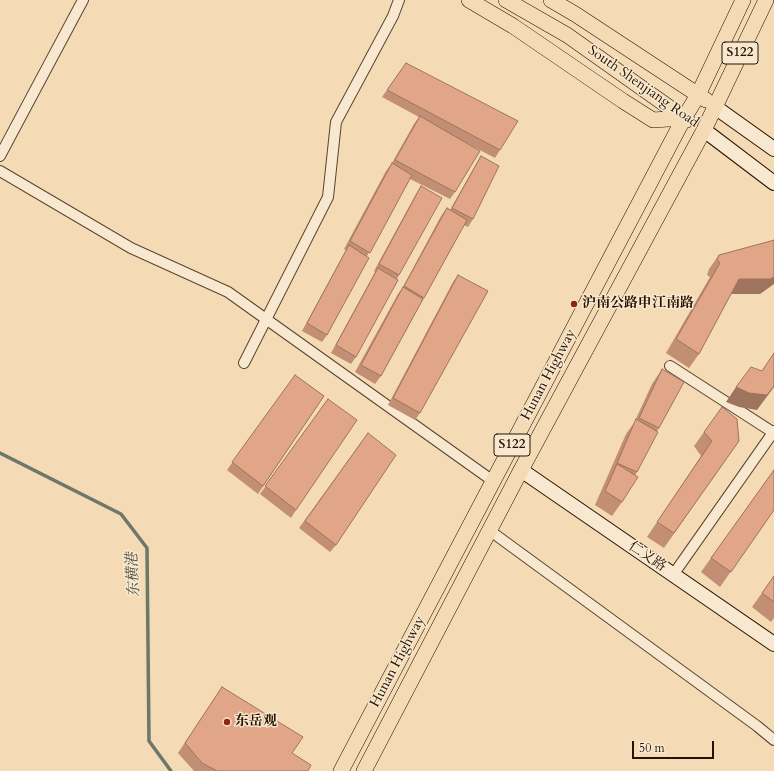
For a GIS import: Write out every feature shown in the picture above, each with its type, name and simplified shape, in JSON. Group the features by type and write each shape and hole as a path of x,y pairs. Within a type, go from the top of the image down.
{"main road":[{"path":"469,0 513,26"},
{"path":"479,0 513,26 653,120 684,118"},
{"name":"South Shenjiang Road","path":"506,0 567,35 684,118 704,130"},
{"name":"South Shenjiang Road","path":"550,0 574,14 714,107"},
{"name":"Hunan Highway","path":"341,771 684,118 698,95 743,0"},
{"name":"Hunan Highway","path":"364,771 489,530 704,130 766,0"}],"street":[{"path":"0,156 83,0"},
{"path":"244,363 328,197 336,122 393,16 399,0"},
{"name":"South Shenjiang Road","path":"714,107 774,149"},
{"name":"South Shenjiang Road","path":"704,130 774,183"},
{"path":"0,171 131,248 228,292 493,481"},
{"path":"670,366 774,432 673,575"},
{"name":"仁义路","path":"521,470 774,644"},
{"path":"489,530 774,740"}],"building":[{"path":"406,63 518,121 500,150 387,90"},
{"path":"420,116 480,151 455,192 395,160"},
{"path":"481,156 499,166 473,219 452,208"},
{"path":"392,163 412,175 370,253 350,241"},
{"path":"421,186 442,198 399,275 379,264"},
{"path":"447,208 467,220 424,298 404,286"},
{"path":"774,240 774,277 770,279 739,279 699,354 676,339 720,263 717,260 719,255"},
{"path":"349,245 369,258 327,335 307,323"},
{"path":"378,268 398,280 356,357 336,345"},
{"path":"458,275 488,291 420,413 393,398"},
{"path":"403,287 423,299 381,376 361,365"},
{"path":"774,353 774,386 767,395 749,393 736,387 751,367 762,371"},
{"path":"662,369 684,382 659,428 639,418"},
{"path":"295,375 324,396 263,486 232,462"},
{"path":"328,399 357,420 296,510 265,486"},
{"path":"722,407 737,419 739,441 674,533 657,522 712,441 704,432"},
{"path":"636,419 658,432 637,472 617,463"},
{"path":"368,433 396,455 336,545 305,521"},
{"path":"617,464 638,477 622,502 605,491"},
{"path":"774,470 774,510 731,572 711,558"},
{"path":"774,576 774,602 762,593"},
{"name":"东岳观","path":"222,687 303,737 292,753 311,765 308,771 217,771 202,763 185,743"}],"waterway":[{"name":"东横港","path":"0,453 121,514 147,548 149,741 171,771"}],"place":[{"name":"沪南公路申江南路","path":"574,304"},
{"name":"东岳观","path":"227,722"}]}
